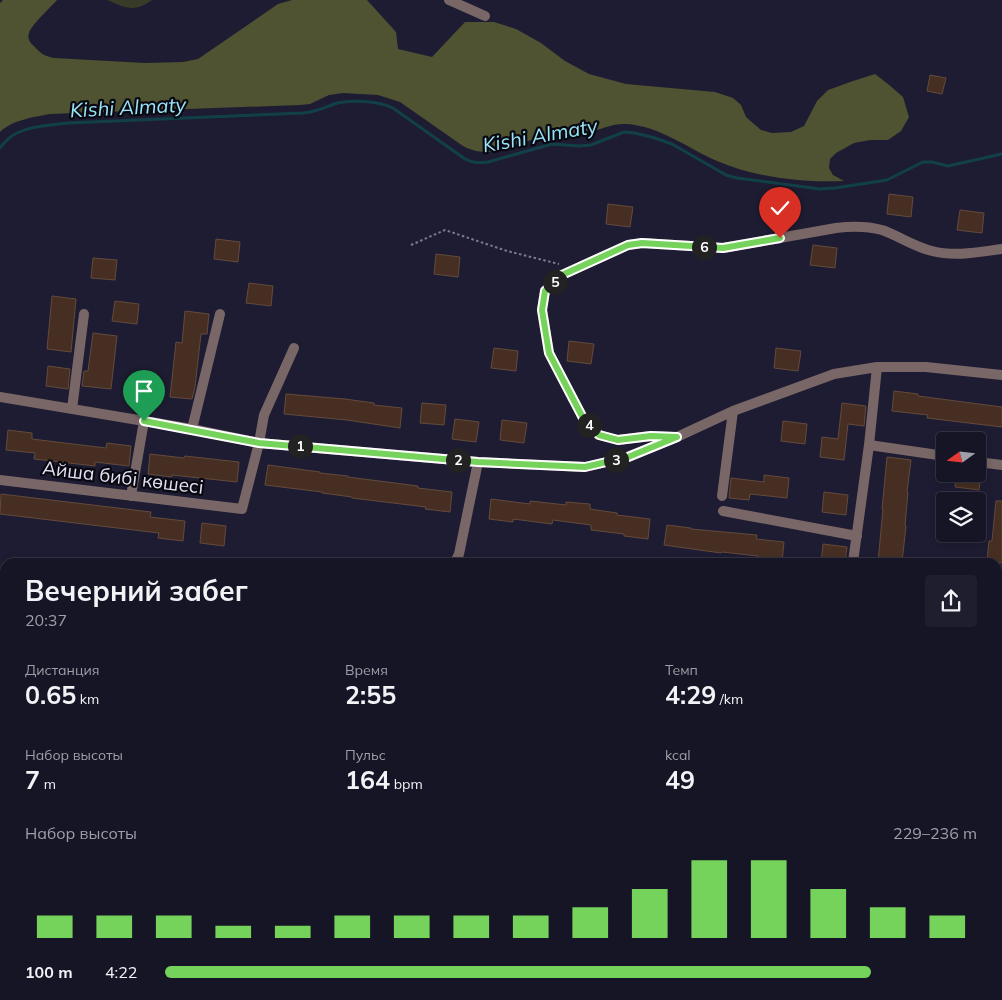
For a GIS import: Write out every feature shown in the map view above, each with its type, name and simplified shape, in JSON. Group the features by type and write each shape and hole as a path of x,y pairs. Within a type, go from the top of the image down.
{"street":[{"path":"449,0 485,16"},
{"path":"677,437 651,436 618,440 599,435 583,418 549,353 542,310 545,291 562,275 628,245 642,243 723,248 850,226 883,231 933,252 955,254 1002,249"},
{"path":"72,409 84,314"},
{"path":"192,429 220,314"},
{"path":"259,443 264,415 294,348"},
{"path":"0,397 192,429 259,443 478,462 585,467 628,457 677,437 732,411 834,374 877,367 926,367 1002,375"},
{"path":"854,558 877,367"},
{"path":"722,496 732,411"},
{"path":"131,496 144,421"},
{"name":"Айша бибі көшесі","path":"0,480 242,509 259,443"},
{"path":"869,445 936,455"},
{"path":"457,558 478,462"},
{"path":"986,463 1002,465"},
{"path":"723,511 857,536"}],"path":[{"path":"411,245 445,230 507,251 559,264"}],"green space":[{"path":"3,0 57,0 34,25 28,37 40,52 54,58 145,63 183,62 198,59 278,4 292,0 367,0 396,32 398,49 432,57 465,22 494,22 516,29 541,43 565,61 589,74 626,84 715,92 733,98 741,105 746,117 761,130 772,133 791,132 804,126 817,101 828,90 875,74 903,97 909,117 901,131 888,140 870,140 854,143 836,153 830,159 829,168 833,175 844,181 779,178 731,167 662,133 626,124 581,134 544,137 489,152 476,151 463,146 400,102 378,95 343,93 329,95 310,104 300,105 50,114 17,122 0,132 0,3"},
{"path":"107,0 152,0 140,7 130,8"}],"building":[{"path":"930,75 946,78 942,94 927,91"},
{"path":"889,194 913,197 911,217 887,214"},
{"path":"608,204 633,207 630,227 606,224"},
{"path":"960,210 984,213 982,233 957,230"},
{"path":"216,239 240,242 238,262 214,259"},
{"path":"813,245 837,248 835,268 810,265"},
{"path":"436,254 460,257 458,277 434,274"},
{"path":"93,258 117,260 115,280 91,278"},
{"path":"249,283 273,286 271,306 246,303"},
{"path":"52,296 76,299 71,352 47,349"},
{"path":"115,301 139,304 137,324 112,321"},
{"path":"185,311 209,314 207,334 201,334 192,399 170,397 176,342 182,343"},
{"path":"93,333 117,336 111,389 82,386 84,371 88,371"},
{"path":"569,341 594,344 591,364 567,361"},
{"path":"494,348 518,351 516,371 491,368"},
{"path":"776,348 801,351 798,371 774,368"},
{"path":"48,366 70,369 68,389 46,386"},
{"path":"894,391 1002,407 1002,427 927,418 928,415 892,411"},
{"path":"286,394 345,399 402,408 400,428 347,420 284,414"},
{"path":"422,403 446,405 444,425 420,423"},
{"path":"842,403 866,406 864,426 848,424 844,460 820,457 822,437 838,439"},
{"path":"455,419 479,422 476,442 452,439"},
{"path":"502,420 527,423 524,443 500,440"},
{"path":"783,421 807,424 805,444 781,441"},
{"path":"8,430 32,433 32,439 106,448 107,443 131,446 129,466 95,462 95,466 34,459 35,453 6,450"},
{"path":"150,454 239,462 237,482 148,474"},
{"path":"887,457 911,460 902,558 878,558"},
{"path":"268,465 452,492 450,512 265,485"},
{"path":"764,475 789,478 787,498 750,494 749,500 729,498 731,478 764,482"},
{"path":"955,482 980,482 979,490 955,487"},
{"path":"824,492 848,495 846,515 822,512"},
{"path":"1,494 151,512 150,517 185,521 183,541 158,538 159,533 0,514"},
{"path":"491,499 530,504 530,501 566,505 566,502 590,504 590,509 650,519 648,539 591,530 591,525 553,520 552,524 513,519 513,522 489,519"},
{"path":"996,501 1002,501 1002,558 987,558 989,541 992,541"},
{"path":"202,523 226,526 224,546 200,543"},
{"path":"667,525 757,535 756,539 784,542 782,558 758,558 758,556 664,545"},
{"path":"823,544 847,547 846,558 821,558"}],"waterway":[{"name":"Kіshі Almaty","path":"0,148 8,139 21,131 45,126 68,123 303,113 341,102 356,101 372,102 393,108 465,159 476,162 488,162 552,144 591,145 624,132 635,133 672,144 726,175 820,189 887,180 923,162 948,166 1002,154"}],"route":[{"path":"144,421 259,443 478,462 585,467 628,457 677,437 651,436 618,440 599,435 583,418 549,353 542,310 545,291 562,275 628,245 642,243 723,248 780,238"}]}
